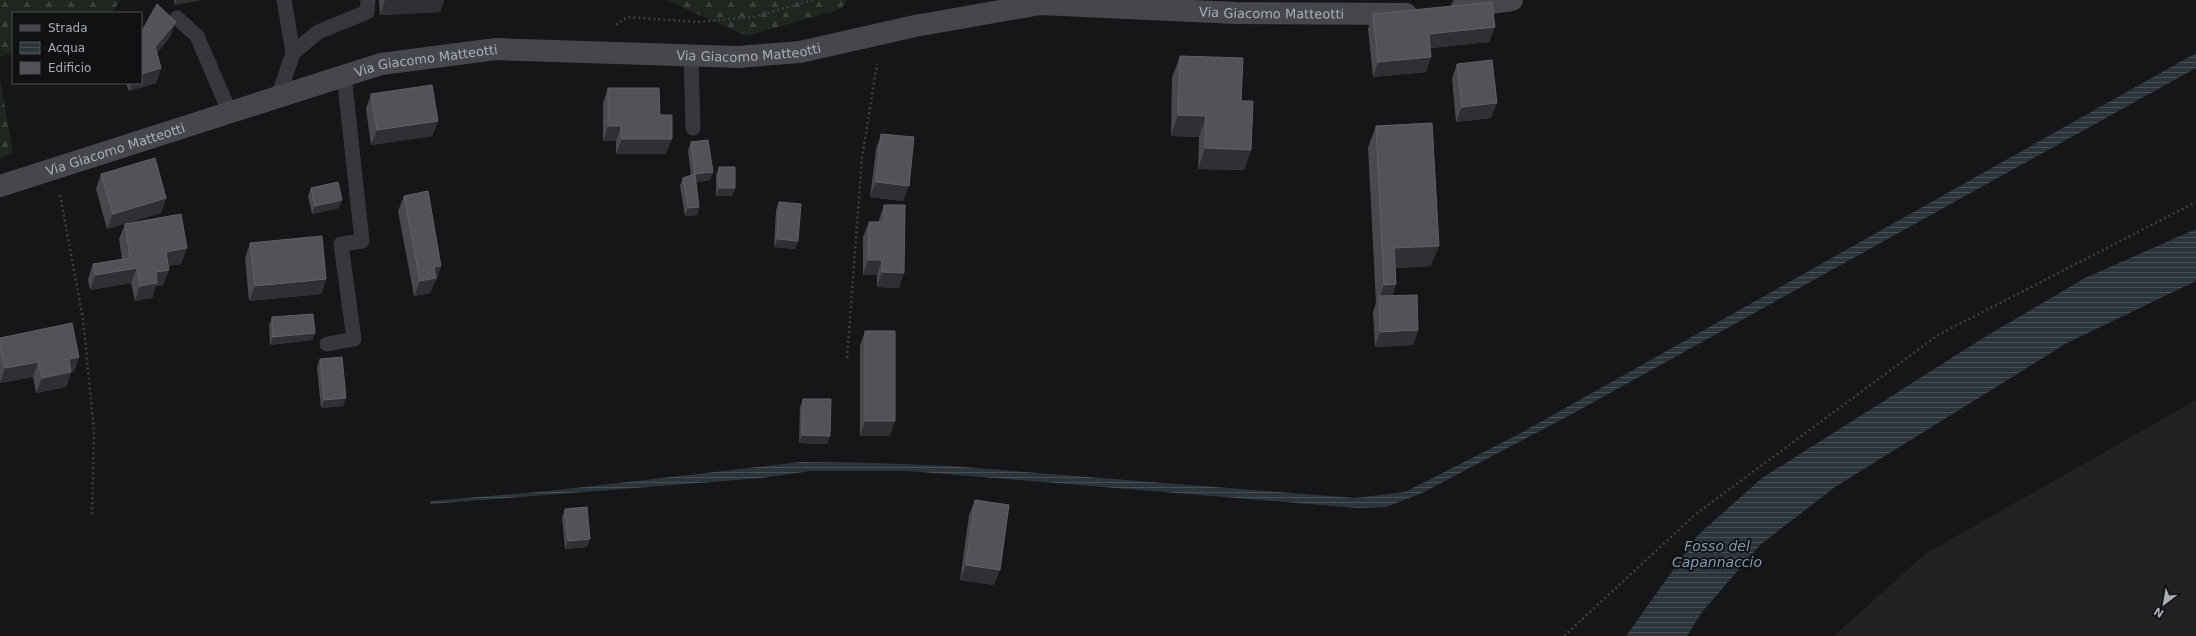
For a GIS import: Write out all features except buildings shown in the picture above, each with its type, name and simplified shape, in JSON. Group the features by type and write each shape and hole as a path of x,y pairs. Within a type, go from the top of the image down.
{"main road":[{"path":"1445,9 1512,0"},
{"name":"Via Giacomo Matteotti","path":"0,186 56,170 381,64 496,49 738,57 800,52 881,34 1040,4 1236,13 1408,14 1423,12"}],"lane":[{"path":"278,97 293,53 284,0"},
{"path":"293,53 318,32 367,12 368,0"},
{"path":"177,18 197,36 230,113"},
{"path":"691,55 693,128"},
{"path":"327,344 354,339 341,244 362,241 344,76"}],"path":[{"path":"589,52 604,34 627,17 705,21 752,17 813,0"},
{"path":"847,358 862,158 881,34"},
{"path":"56,170 83,319 94,430 92,516"},
{"path":"1564,636 1696,514 1938,334 2196,202"}],"shaded area":[{"path":"2196,400 2196,636 1834,636 1925,554"}],"green space":[{"path":"0,0 120,0 113,12 12,12 12,53 0,57"},
{"path":"666,0 847,0 841,9 747,36"},
{"path":"0,79 13,152 0,159"}],"water":[{"path":"2196,53 2196,68 1574,413 1420,494 1386,507 1357,508 909,471 811,471 762,478 431,504 430,501 549,491 800,462 951,466 1355,498 1405,492 1521,433"},
{"name":"Fosso del Capannaccio","path":"2196,229 2196,281 2067,343 1835,487 1760,545 1702,612 1687,636 1626,636 1698,535 1762,478 1988,335 2085,278"}]}
